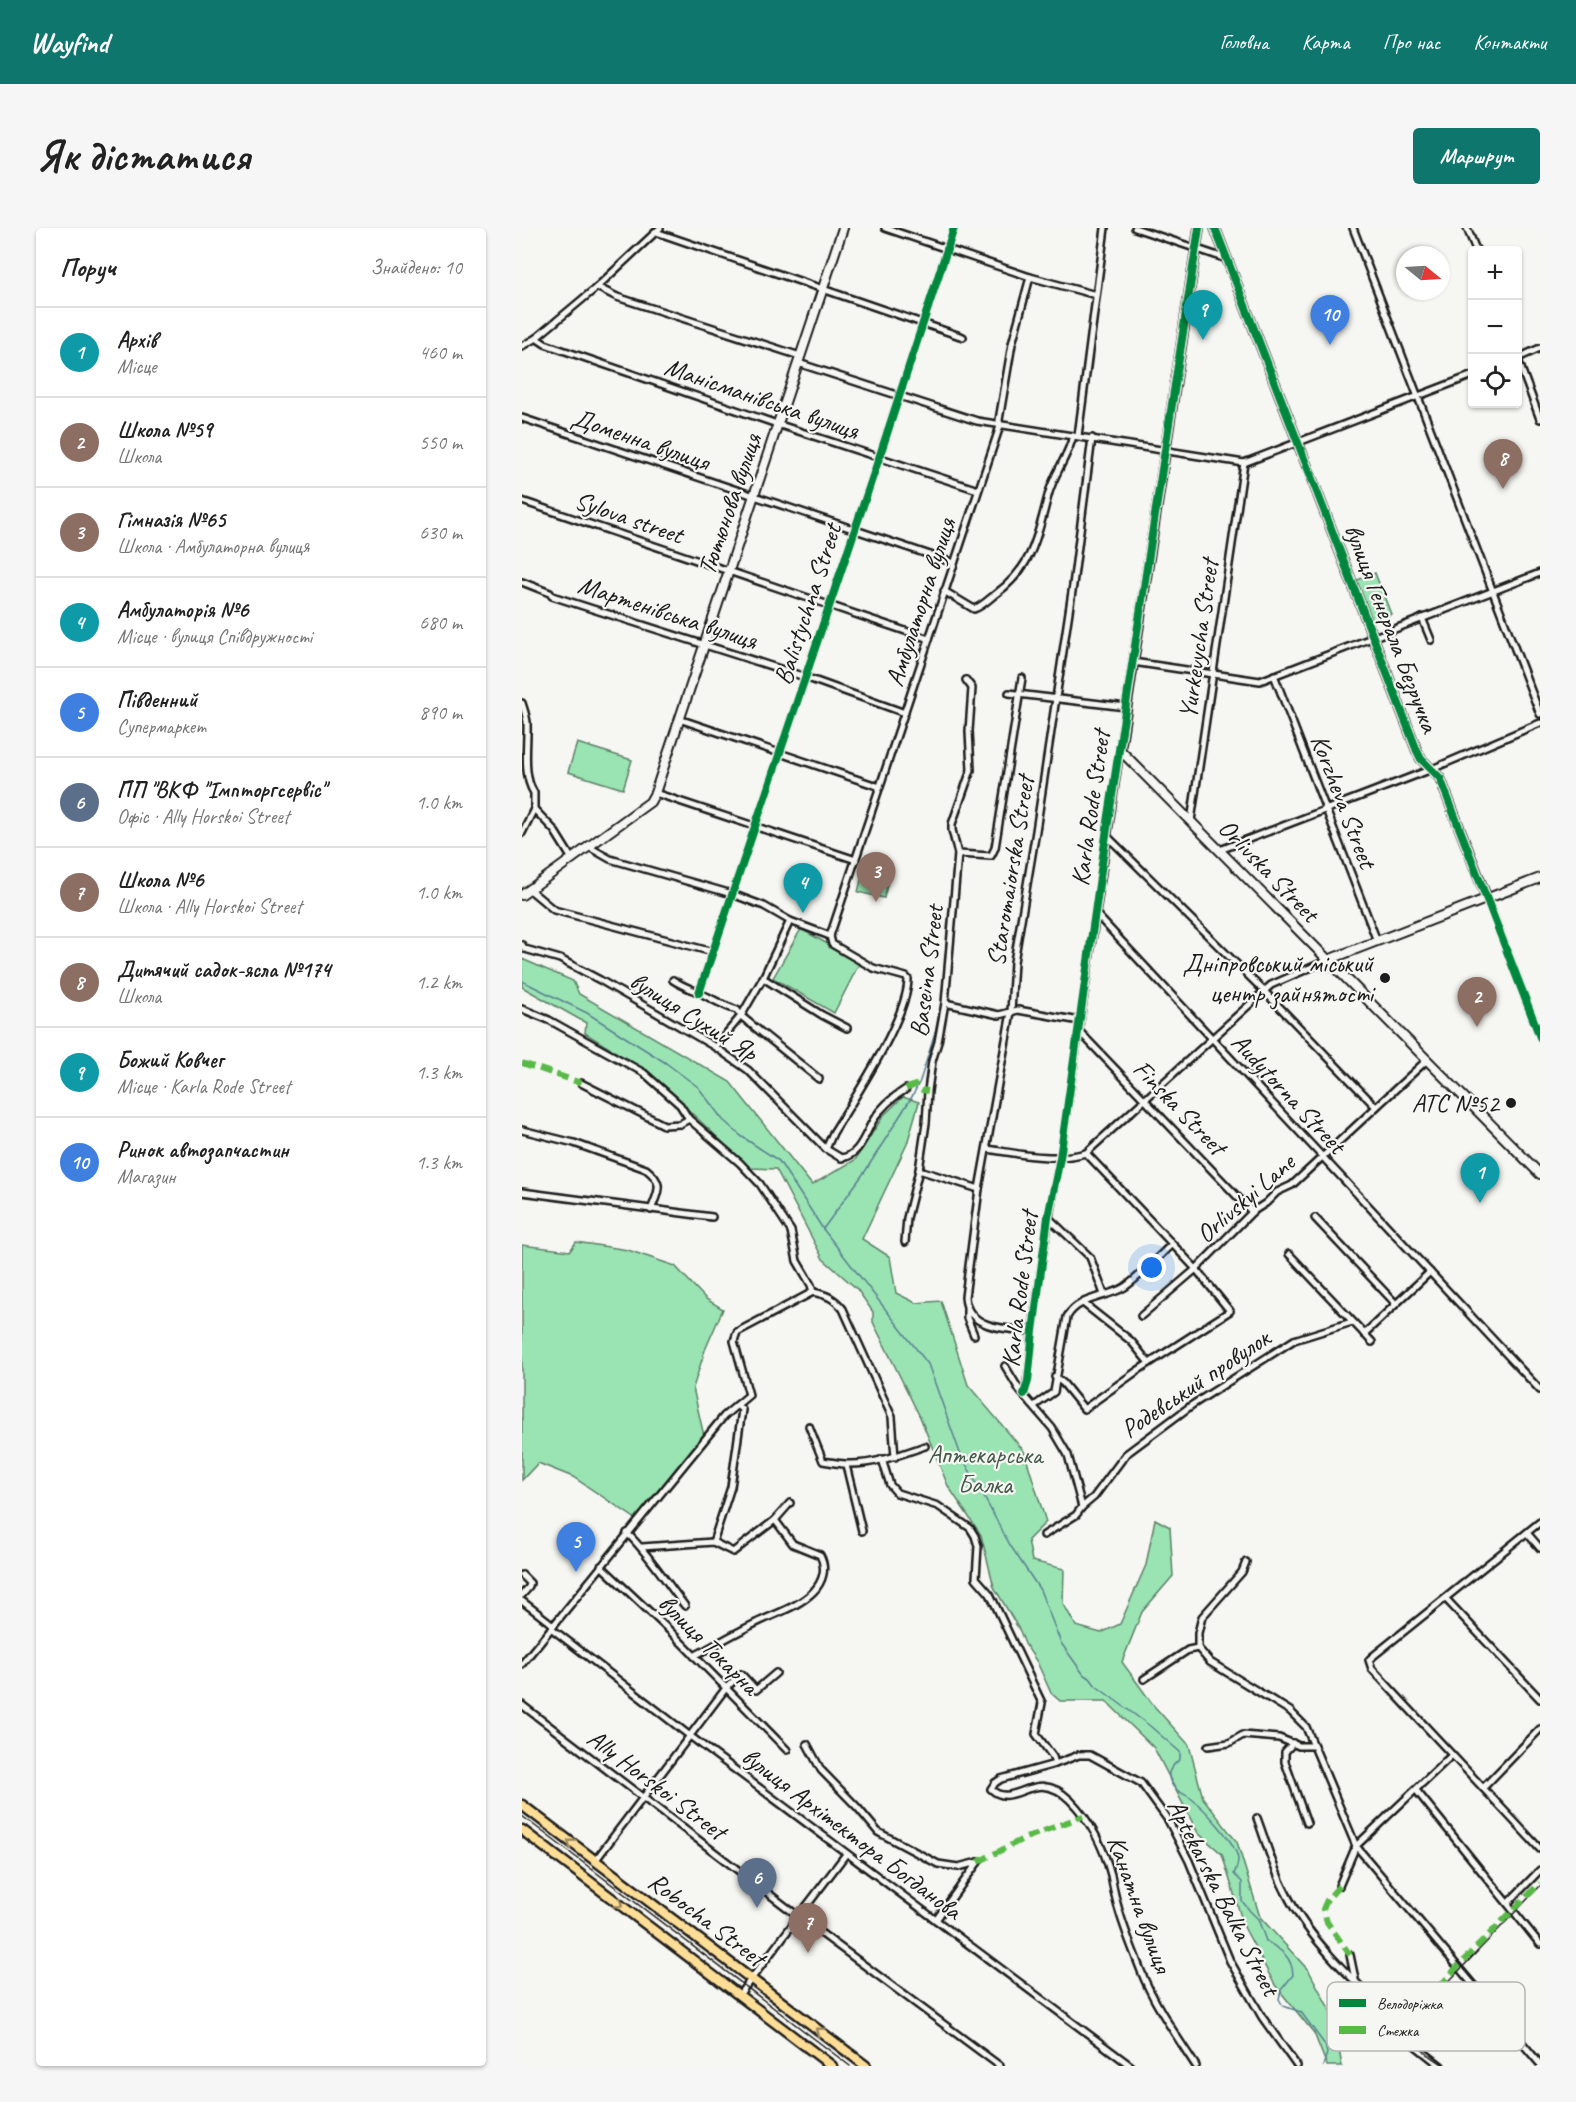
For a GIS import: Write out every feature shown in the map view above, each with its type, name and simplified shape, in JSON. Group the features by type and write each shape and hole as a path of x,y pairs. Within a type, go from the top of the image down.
{"main road":[{"name":"Robocha Street","path":"522,1805 866,2066"},
{"name":"Robocha Street","path":"522,1830 832,2066"}],"street":[{"name":"Тютюнова вулиця","path":"655,793 843,228"},
{"path":"885,228 1030,277 1096,295"},
{"name":"Balistychna Street","path":"699,993 954,228"},
{"path":"944,591 974,609 1012,582 1028,558 1047,505 1048,495 1076,436 1105,228"},
{"path":"1135,228 1228,259"},
{"name":"Karla Rode Street","path":"1024,1395 1028,1382 1048,1217 1060,1158 1106,836 1199,228"},
{"name":"вулиця Генерала Безручка","path":"1215,228 1417,752 1440,778 1540,1037"},
{"path":"1353,228 1540,714"},
{"path":"1467,228 1474,246"},
{"path":"522,346 536,338 597,286 658,230 963,337"},
{"name":"Амбулаторна вулиця","path":"830,936 1000,426 999,420 1012,344 1030,277"},
{"path":"597,286 617,297 899,397 967,418 1000,426 1092,438 1244,463 1468,377"},
{"name":"Манісманівська вулиця","path":"536,338 545,344 777,424 978,490"},
{"path":"1522,357 1540,348"},
{"path":"1522,370 1540,419"},
{"name":"Доменна вулиця","path":"522,418 954,563"},
{"name":"Staromaiorska Street","path":"974,1335 967,1318 966,1298 979,1189 1011,1011 1014,962 1056,700 1092,438"},
{"name":"Yurkevycha Street","path":"1191,821 1244,463"},
{"name":"Sylova street","path":"522,501 929,639"},
{"path":"1133,662 1260,681 1540,573"},
{"name":"Мартенівська вулиця","path":"522,582 550,593 552,596 805,677 905,713"},
{"path":"1422,618 1431,640"},
{"name":"Korzheva Street","path":"1274,675 1377,940"},
{"path":"958,854 991,856 993,853 1008,776 1022,678"},
{"name":"Baseina Street","path":"905,1242 907,1218 919,1170 928,1091 945,1003 958,854 952,824 971,770 969,732 972,688 966,680"},
{"path":"1009,693 1126,707"},
{"path":"522,703 526,720 526,774 534,793 534,809 522,833"},
{"path":"680,719 880,787"},
{"path":"1220,850 1432,769 1540,723"},
{"name":"Orlivska Street","path":"1120,750 1540,1174"},
{"path":"522,895 650,802 655,793 856,860"},
{"path":"534,809 554,830 573,859"},
{"path":"1106,836 1376,1107"},
{"path":"588,848 610,859 732,894 764,906 790,921 830,936 832,944 873,968 908,979 908,988 891,1033 826,1149 841,1158 853,1154 880,1111 906,1089"},
{"path":"987,1149 1060,1158 1086,1153 1271,984 1377,940 1540,878"},
{"path":"530,890 554,910 713,952"},
{"name":"Audytorna Street","path":"1096,914 1540,1390"},
{"path":"715,1047 741,1016 763,978 790,921"},
{"name":"вулиця Сухий Яр","path":"522,945 525,949 560,959 600,980 715,1047 748,1070 826,1149"},
{"path":"763,978 847,1028"},
{"path":"674,980 722,1006 736,1010 819,1079"},
{"path":"945,1003 999,1015 1018,1010 1080,1021"},
{"path":"522,1009 549,1020 644,1073 680,1104 689,1119 740,1163 760,1184 791,1231 798,1261 813,1292"},
{"name":"Finska Street","path":"1079,1031 1252,1212"},
{"name":"Orlivskyi Lane","path":"1141,1316 1196,1269 1252,1212 1277,1192 1292,1185 1427,1060"},
{"path":"581,1083 664,1125 680,1125 689,1119"},
{"path":"522,1130 574,1143 646,1169 656,1177 659,1183 651,1210"},
{"path":"1055,1377 1063,1383 1084,1409 1149,1363 1230,1311 1196,1269 1086,1153"},
{"path":"919,1170 979,1189"},
{"path":"522,1192 712,1217"},
{"path":"1048,1217 1090,1257 1104,1294"},
{"path":"1315,1218 1396,1304"},
{"path":"1034,1407 1054,1392 1067,1317 1071,1310 1104,1294 1123,1288 1172,1244"},
{"path":"1288,1254 1372,1342"},
{"path":"1364,1334 1430,1272"},
{"path":"522,1664 724,1416 749,1395 734,1341 737,1332 813,1292 836,1300 843,1309 892,1417 895,1457"},
{"path":"1083,1303 1131,1341 1149,1363"},
{"path":"967,1309 984,1324 1033,1330"},
{"name":"Родевський провулок","path":"1044,1535 1076,1515 1095,1497 1126,1454 1191,1405 1294,1340 1352,1322"},
{"path":"1005,1366 1020,1391 1052,1428 1068,1455 1082,1507"},
{"path":"713,1542 731,1487 742,1410 737,1405"},
{"path":"809,1426 823,1461 846,1465 895,1457 925,1446"},
{"path":"882,1460 890,1485 897,1493 938,1506 965,1524 975,1536 978,1546 976,1578 990,1594 1042,1703 1036,1734 1053,1757 1055,1764"},
{"path":"846,1465 862,1531"},
{"path":"642,1547 713,1542 733,1552 775,1520 790,1503"},
{"path":"694,1656 805,1599 822,1579 824,1567 820,1555 793,1544 775,1520"},
{"path":"1540,1522 1372,1657 1370,1665 1540,1849"},
{"path":"627,1533 642,1547 685,1606"},
{"path":"1527,1533 1540,1548"},
{"path":"1246,1562 1242,1572 1202,1617 1198,1633 1198,1648 1210,1662 1290,1711 1306,1727 1356,1846 1471,1982"},
{"name":"вулиця Токарна","path":"601,1566 787,1750"},
{"path":"522,1575 530,1582 522,1595"},
{"path":"1446,1599 1540,1700"},
{"name":"вулиця Архітектора Богданова","path":"522,1600 690,1736 1131,2066"},
{"path":"1144,1679 1188,1650 1198,1648"},
{"path":"595,1861 726,1688 741,1674 756,1690 776,1673"},
{"name":"Ally Horskoi Street","path":"522,1705 642,1798 1000,2066"},
{"path":"1483,1788 1540,1729"},
{"path":"1208,1746 1229,1743 1244,1735 1278,1738 1314,1746"},
{"path":"1293,1743 1285,1752 1285,1762 1306,1823"},
{"path":"807,1744 821,1770 878,1832 938,1864 957,1867 978,1862 936,1920"},
{"name":"Aptekarska Balka Street","path":"1055,1764 1079,1755 1090,1755 1141,1783 1168,1820 1189,1861 1230,1961 1262,2017 1297,2066"},
{"path":"1339,1886 1356,1846 1452,1755"},
{"name":"Канатна вулиця","path":"1055,1764 1001,1779 991,1789 998,1795 1005,1796 1039,1786 1051,1787 1064,1795 1083,1816 1102,1850 1111,1875 1117,1905 1142,1974 1162,2015 1196,2066"},
{"path":"1416,1790 1540,1944"},
{"path":"1257,1818 1285,1891 1302,1920 1341,1968 1358,1982"},
{"path":"739,1995 846,1854"},
{"path":"1508,1903 1540,1870"},
{"path":"1350,1955 1355,1979"},
{"path":"1525,2046 1540,2064"},
{"path":"1422,2051 1441,2066"}],"green space":[{"path":"1375,573 1391,614 1370,622 1355,581"},
{"path":"577,743 632,760 623,789 568,772"},
{"path":"862,876 888,882 884,898 858,892"},
{"path":"801,929 860,962 834,1013 773,978"},
{"name":"Аптекарська Балка","path":"522,959 573,981 579,994 730,1082 812,1185 855,1160 884,1115 903,1097 919,1102 907,1144 862,1239 890,1257 896,1293 916,1303 941,1301 968,1385 1024,1451 1046,1522 1028,1540 1032,1561 1064,1569 1063,1603 1076,1626 1101,1633 1120,1624 1146,1565 1155,1519 1170,1527 1173,1576 1142,1612 1122,1662 1154,1706 1189,1745 1203,1798 1237,1842 1260,1917 1309,1971 1327,2005 1327,2051 1339,2051 1342,2066 1327,2066 1314,2033 1275,1985 1244,1927 1222,1854 1198,1833 1154,1748 1106,1701 1060,1701 1051,1693 1037,1662 994,1587 981,1535 948,1486 920,1417 873,1322 873,1312 857,1289 823,1259 776,1169 750,1168 648,1072 585,1033 586,1023 522,987"},
{"path":"576,1242 628,1250 675,1266 706,1299 723,1309 705,1350 693,1388 704,1436 636,1519 573,1477 538,1463 522,1480 522,1245 570,1251"}],"waterway":[{"path":"522,981 587,1013 666,1063 698,1087 723,1120 741,1136 779,1161 823,1229 928,1364 960,1453 1010,1545 1040,1590 1061,1643 1084,1675 1090,1678 1096,1686 1150,1726 1180,1752 1180,1759 1173,1765 1169,1779 1177,1790 1193,1800 1205,1812 1232,1845 1238,1860 1234,1874 1242,1882 1242,1901 1258,1919 1266,1941 1285,1954 1292,1968 1293,1975 1281,1990 1279,1999 1283,2006 1301,2012 1325,2045 1327,2053 1323,2066"},
{"path":"823,1229 866,1170 913,1095 920,1081 937,1027"}],"tram line":[{"path":"522,1816 850,2066"},
{"path":"1448,1982 1540,1886"},
{"path":"1424,2051 1445,2066"}],"marked path":[{"path":"522,1063 581,1083"},
{"path":"906,1089 915,1085 928,1091"},
{"path":"978,1862 1023,1839 1083,1816"},
{"path":"1444,1982 1540,1883"},
{"path":"1339,1886 1327,1900 1323,1909 1327,1922 1350,1955"}],"cycle path":[{"path":"699,993 954,228"},
{"path":"1024,1394 1028,1381 1048,1217 1060,1158 1106,835 1199,228"},
{"path":"1215,228 1417,751 1421,759 1440,778 1540,1037"}],"place":[{"name":"Божий Ковчег","path":"1203,340"},
{"name":"Ринок автозапчастин","path":"1330,345"},
{"name":"Дитячий садок-ясла №174","path":"1503,489"},
{"name":"Гімназія №65","path":"876,902"},
{"name":"Амбулаторія №6","path":"803,913"},
{"name":"Дніпровський міський центр зайнятості","path":"1385,978"},
{"name":"Школа №59","path":"1477,1027"},
{"name":"АТС №52","path":"1511,1103"},
{"name":"Архів","path":"1480,1203"},
{"name":"Південний","path":"576,1572"},
{"name":"ПП \"ВКФ \"Імпторгсервіс\"","path":"757,1908"},
{"name":"Школа №6","path":"808,1953"}]}
